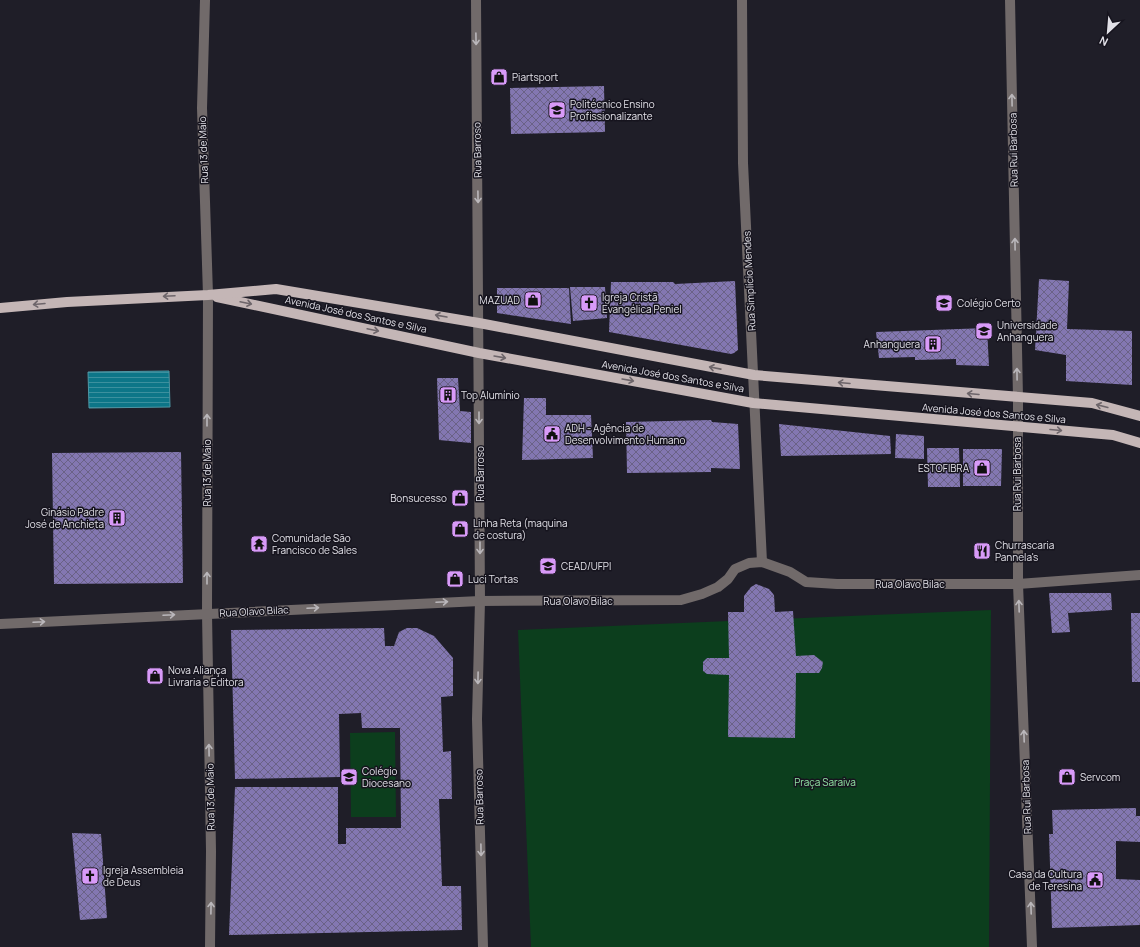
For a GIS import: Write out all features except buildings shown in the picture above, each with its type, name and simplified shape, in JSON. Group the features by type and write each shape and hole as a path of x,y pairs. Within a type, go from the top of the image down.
{"main road":[{"name":"Avenida José dos Santos e Silva","path":"0,308 276,288 479,323 754,375 1092,403 1140,416"},
{"name":"Avenida José dos Santos e Silva","path":"208,294 479,353 753,403 1113,435 1140,443"}],"street":[{"name":"Rua 13 de Maio","path":"205,0 202,108 208,294 206,613 211,851 210,947"},
{"name":"Rua Barroso","path":"476,0 480,601 477,719 483,947"},
{"name":"Rua Simplício Mendes","path":"742,0 743,163 754,375 753,403 762,562"},
{"name":"Rua Rui Barbosa","path":"1010,0 1018,398 1018,584 1032,947"},
{"name":"Rua Olavo Bilac","path":"0,624 480,601 681,600 702,594 718,587 728,579 735,569 748,563 762,562 790,572 806,582 837,584 1018,584 1140,575"}],"green space":[{"name":"Praça Saraiva","path":"991,610 989,947 531,947 518,630"},
{"path":"395,732 396,817 351,817 350,733"}],"water":[{"path":"169,371 170,407 89,408 88,372"}],"place":[{"name":"Piartsport","path":"499,77"},
{"name":"Politécnico Ensino Profissionalizante","path":"557,110"},
{"name":"MAZUAD","path":"533,300"},
{"name":"Igreja Cristã Evangélica Peniel","path":"589,303"},
{"name":"Colégio Certo","path":"944,303"},
{"name":"Universidade Anhanguera","path":"984,331"},
{"name":"Anhanguera","path":"933,344"},
{"name":"Top Alumínio","path":"448,395"},
{"name":"ADH - Agência de Desenvolvimento Humano","path":"552,434"},
{"name":"ESTOFIBRA","path":"982,468"},
{"name":"Bonsucesso","path":"460,498"},
{"name":"Ginásio Padre José de Anchieta","path":"117,518"},
{"name":"Linha Reta (maquina de costura)","path":"460,529"},
{"name":"Comunidade São Francisco de Sales","path":"259,544"},
{"name":"Churrascaria Pannela's","path":"982,551"},
{"name":"CEAD/UFPI","path":"548,566"},
{"name":"Luci Tortas","path":"455,579"},
{"name":"Nova Aliança Livraria e Editora","path":"155,676"},
{"name":"Colégio Diocesano","path":"349,777"},
{"name":"Servcom","path":"1067,777"},
{"name":"Igreja Assembleia de Deus","path":"90,876"},
{"name":"Casa da Cultura de Teresina","path":"1095,880"}]}
